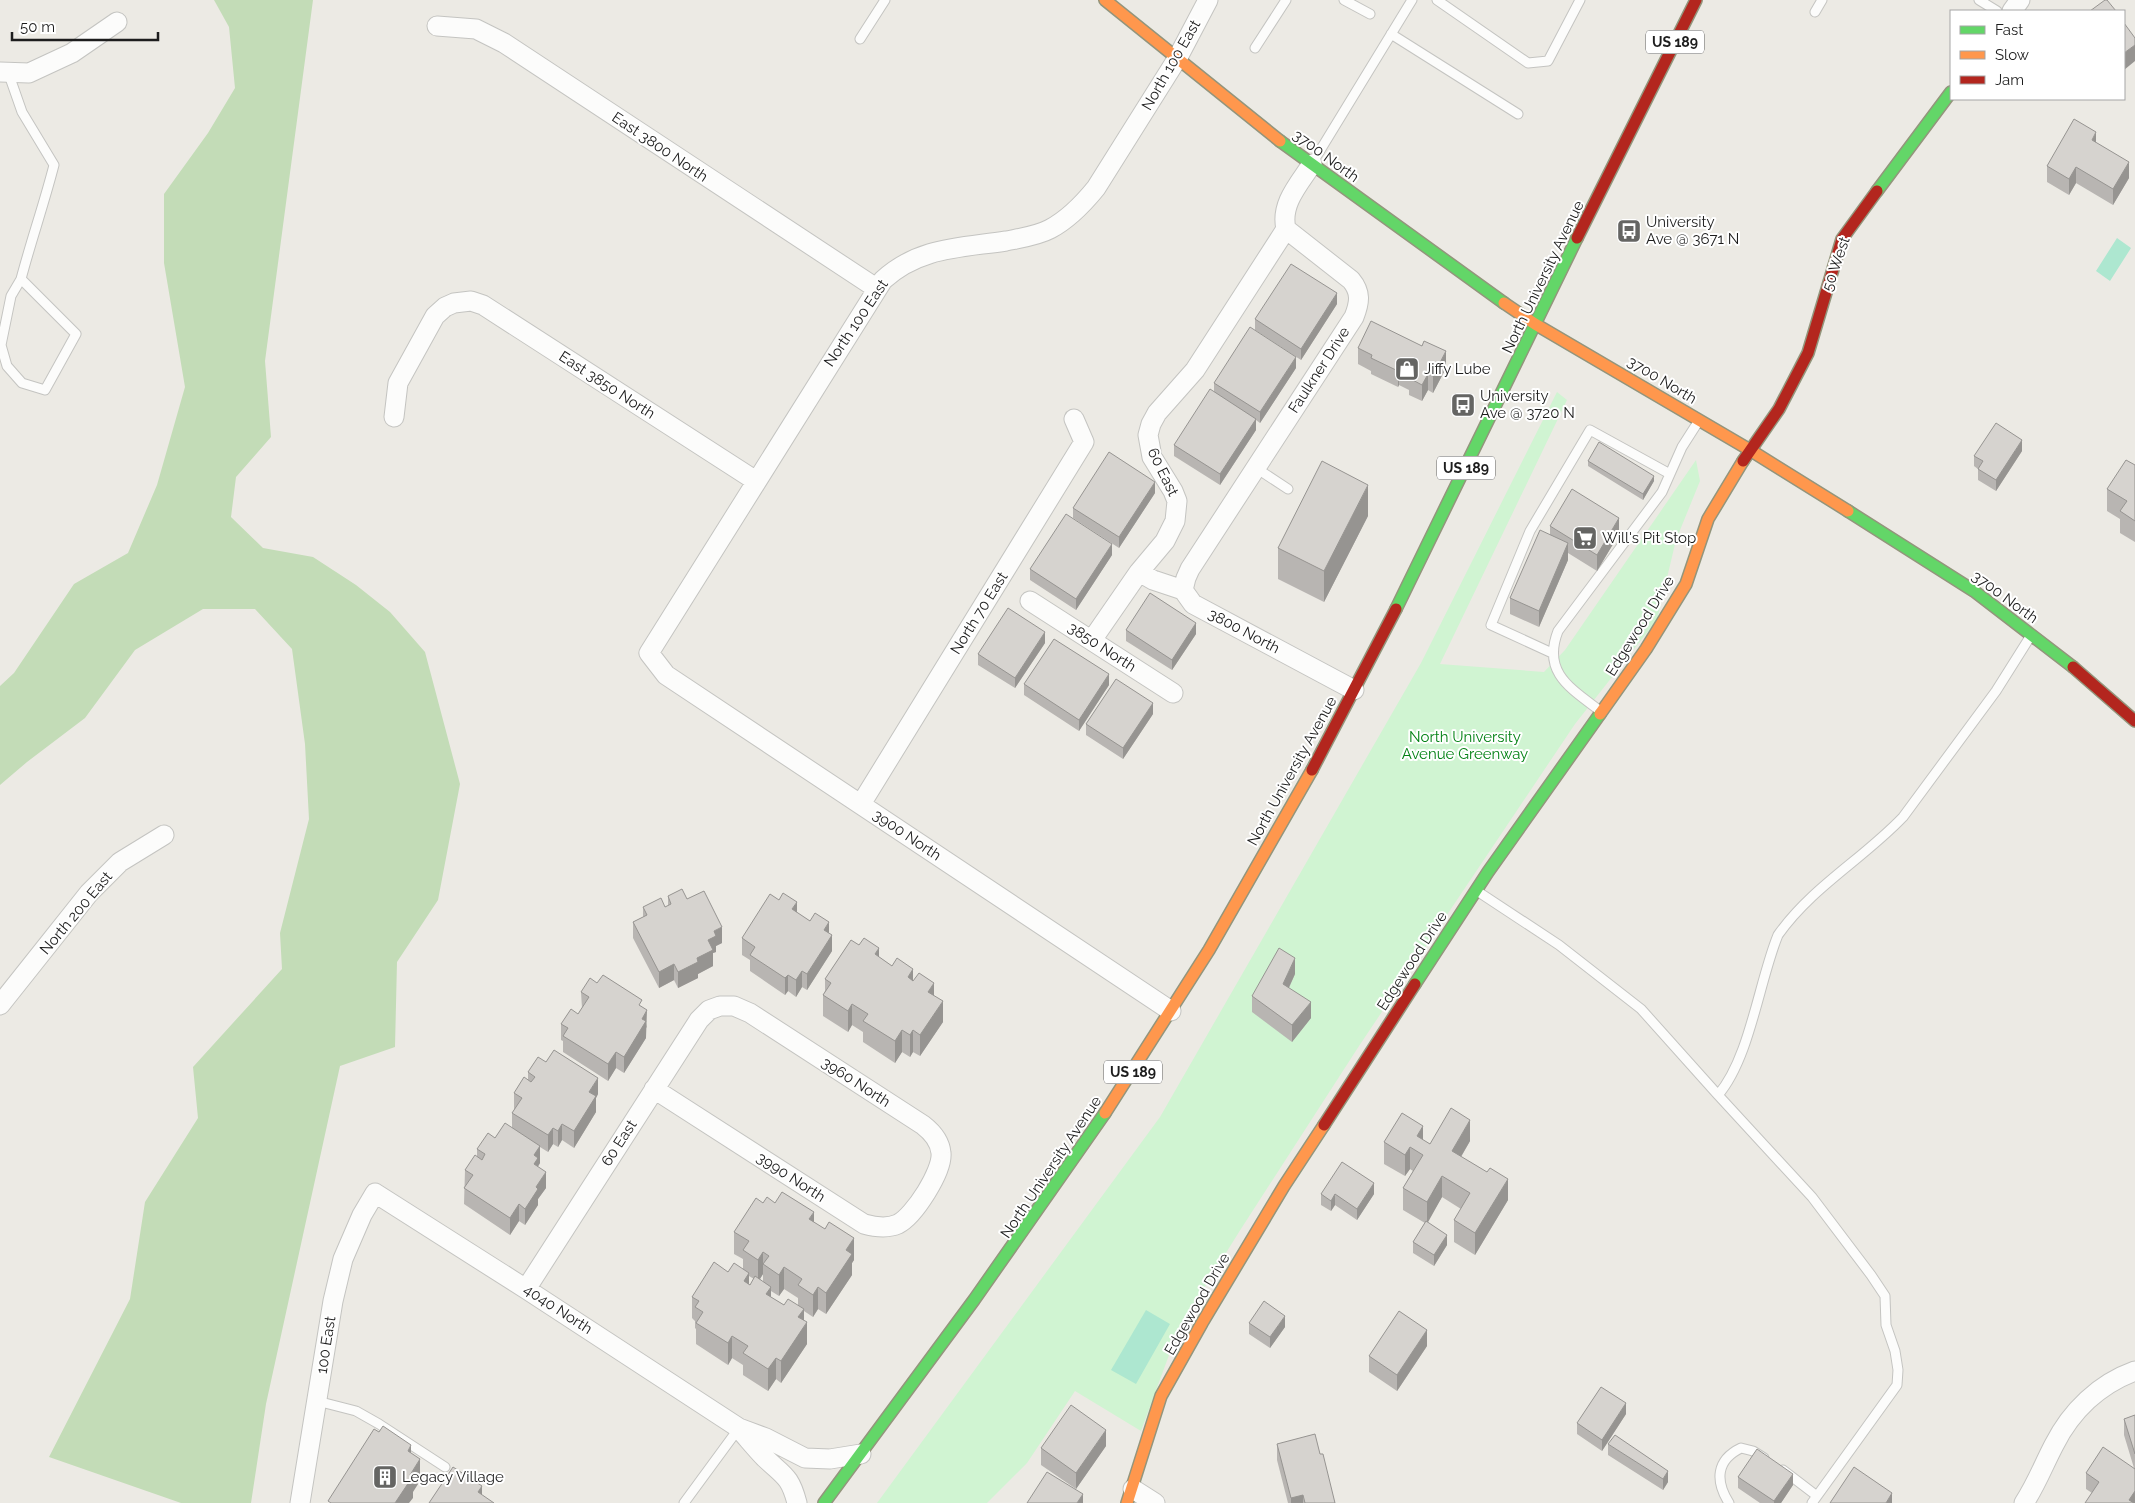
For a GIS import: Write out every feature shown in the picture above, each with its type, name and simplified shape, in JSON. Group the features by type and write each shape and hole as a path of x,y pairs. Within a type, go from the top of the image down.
{"main road":[{"name":"3700 North","path":"1106,0 1289,148 1535,324 1750,450 1974,591 2064,659 2135,721"},
{"name":"North University Avenue","path":"824,1503 1016,1244 1119,1093 1210,949 1354,690 1696,0"},
{"name":"50 West","path":"1750,450 1779,409 1808,354 1842,239 1950,93"},
{"name":"Edgewood Drive","path":"1130,1496 1161,1396 1202,1323 1284,1186 1476,891 1646,649 1686,584 1708,519 1750,450"}],"street":[{"name":"North 100 East","path":"649,653 876,288 897,268 912,259 933,252 1024,238 1050,230 1068,218 1096,188 1177,59 1208,0"},
{"path":"4,72 29,72 72,53 117,22"},
{"name":"East 3800 North","path":"437,26 476,29 504,43 876,288"},
{"path":"1286,229 1284,219 1288,202 1312,164"},
{"name":"Faulkner Drive","path":"1183,590 1190,570 1354,317 1358,306 1359,296 1357,288 1350,280 1286,229"},
{"name":"60 East","path":"1092,640 1139,572 1171,532 1178,510 1173,491 1152,457 1148,435 1151,424 1157,413 1182,387 1194,370 1286,229"},
{"name":"East 3850 North","path":"394,418 398,383 435,316 445,307 454,303 471,302 483,305 756,481"},
{"name":"North 70 East","path":"861,804 1084,442 1074,419"},
{"name":"3800 North","path":"1139,572 1153,580 1183,590 1192,604 1354,690"},
{"name":"3850 North","path":"1030,601 1173,693"},
{"name":"3900 North","path":"649,653 666,675 1171,1011"},
{"name":"North 200 East","path":"0,1005 89,893 120,862 164,836"},
{"name":"60 East","path":"526,1289 698,1020 709,1010 720,1006"},
{"name":"3960 North","path":"720,1006 734,1006 750,1013 929,1130 935,1138 941,1154 936,1174 924,1193"},
{"name":"3990 North","path":"654,1089 864,1224 881,1227 897,1224 911,1214 924,1193"},
{"name":"4040 North","path":"375,1194 526,1289 739,1428 766,1438 805,1458 830,1459 861,1454"},
{"name":"100 East","path":"300,1503 333,1301 343,1259 362,1215 375,1194"},
{"path":"2024,1503 2055,1443 2072,1417 2084,1403 2104,1386 2135,1371"},
{"name":"4040 North","path":"739,1428 765,1458 783,1472 789,1480 797,1503"},
{"path":"1130,1496 1155,1503"}],"lane":[{"path":"860,39 885,0"},
{"path":"1255,48 1286,0"},
{"path":"1344,0 1370,14"},
{"path":"1312,164 1412,0"},
{"path":"1437,0 1528,63 1548,61 1580,0"},
{"path":"1815,12 1822,0"},
{"path":"1979,0 1995,10"},
{"path":"1391,34 1518,114"},
{"path":"4,72 22,112 54,165 43,209 31,242 21,279 11,296 1,345 7,366 22,383 45,390 76,334 21,279"},
{"path":"1602,712 1566,683 1555,665 1552,653 1558,631 1662,492 1682,447 1699,420"},
{"path":"1552,653 1491,626 1530,531 1590,430 1670,474"},
{"path":"1256,468 1288,489"},
{"path":"1718,1095 1726,1086 1740,1055 1778,935 1821,887 1903,817 1996,691 2032,635"},
{"path":"1476,891 1559,945 1641,1009 1812,1197 1885,1296 1886,1324 1895,1351 1898,1370 1897,1385 1875,1418 1814,1499 1790,1475 1753,1451 1741,1448 1730,1453 1722,1466 1718,1481 1730,1503"},
{"path":"317,1401 356,1411 445,1467"},
{"path":"684,1503 739,1428"}],"green space":[{"path":"214,0 313,0 265,361 271,437 236,477 231,517 263,548 313,557 356,585 390,612 425,652 460,784 438,900 397,962 395,1047 340,1066 266,1404 251,1503 181,1503 49,1457 130,1299 145,1202 198,1118 193,1067 282,969 280,933 309,819 305,744 292,649 255,609 203,609 135,650 85,718 0,785 0,686 14,673 74,584 128,553 157,485 185,387 164,263 164,194 208,133 235,88 229,27"},
{"path":"2117,238 2131,248 2110,281 2096,271"},
{"name":"North University Avenue Greenway","path":"1557,392 1567,400 1440,664 1544,672 1565,650 1696,460 1700,481 1676,540 1657,620 1575,724 1359,1046 1239,1232 1179,1328 1141,1431 1075,1391 1027,1463 987,1503 877,1503 1160,1117 1421,663"},
{"path":"1146,1310 1170,1324 1136,1384 1111,1370"}],"building":[{"path":"2107,0 2115,10 2091,10"},
{"path":"2125,24 2135,38 2135,45 2125,52"},
{"path":"2074,119 2096,132 2092,140 2129,162 2113,189 2076,167 2069,179 2047,166"},
{"path":"1291,264 1337,293 1301,349 1255,319"},
{"path":"1371,321 1422,346 1424,341 1446,351 1433,376 1428,374 1422,385 1409,378 1411,375 1371,358 1372,355 1358,348"},
{"path":"1250,327 1296,357 1260,412 1214,383"},
{"path":"1210,389 1256,419 1220,474 1174,445"},
{"path":"1996,423 2022,440 1996,480 1978,469 1983,461 1974,456"},
{"name":"Will's Pit Stop","path":"1599,442 1654,476 1643,494 1588,461"},
{"path":"1109,452 1155,482 1119,537 1073,508"},
{"path":"2126,460 2135,465 2135,521 2120,511 2127,501 2107,489"},
{"path":"1322,461 1368,485 1324,571 1278,548"},
{"path":"1572,489 1619,518 1597,555 1550,526"},
{"path":"1066,514 1112,544 1076,599 1030,569"},
{"path":"1540,530 1568,543 1539,611 1510,598"},
{"path":"1150,593 1196,623 1172,660 1126,630"},
{"path":"1008,608 1045,632 1015,678 978,654"},
{"path":"1054,639 1109,674 1079,720 1024,684"},
{"path":"1116,679 1153,703 1123,748 1086,724"},
{"path":"682,889 687,899 704,891 722,927 714,931 716,936 708,940 713,950 697,958 698,962 678,972 674,964 659,972 633,922 647,915 643,907 661,898 665,907 671,904 668,896"},
{"path":"783,893 797,902 792,909 810,921 815,913 829,922 824,930 832,935 807,974 802,971 796,980 788,975 785,978 750,955 755,947 742,938 770,894 779,900"},
{"path":"864,938 879,948 875,954 892,966 897,958 913,969 908,977 913,981 919,973 934,983 928,992 943,1001 920,1035 913,1030 910,1035 902,1030 895,1041 863,1021 868,1014 852,1004 848,1011 823,995 831,983 825,979 851,940 859,945"},
{"path":"1279,948 1295,958 1283,984 1311,1002 1292,1025 1252,996"},
{"path":"603,975 642,1000 639,1005 647,1010 642,1019 646,1021 624,1057 616,1052 608,1064 563,1036 568,1028 561,1024 571,1009 578,1014 589,997 581,992 590,978 597,983"},
{"path":"554,1050 598,1078 589,1092 596,1096 574,1131 562,1124 558,1131 553,1128 548,1135 512,1113 522,1098 514,1093 524,1077 531,1082 535,1077 528,1072 538,1057 546,1062"},
{"path":"1451,1108 1470,1120 1452,1151 1487,1172 1490,1168 1508,1179 1475,1233 1454,1220 1470,1193 1442,1176 1427,1202 1403,1188 1423,1155 1410,1147 1405,1155 1384,1142 1402,1113 1423,1126 1417,1136 1430,1144"},
{"path":"505,1123 540,1146 534,1155 538,1158 534,1164 546,1172 525,1209 519,1204 510,1218 464,1188 473,1175 465,1170 475,1155 482,1160 485,1154 477,1149 488,1133 495,1138"},
{"path":"1342,1162 1374,1183 1357,1209 1335,1194 1331,1201 1321,1194"},
{"path":"782,1192 814,1212 809,1219 825,1229 829,1222 854,1238 846,1250 852,1254 826,1293 818,1287 813,1295 798,1285 802,1279 784,1267 779,1275 763,1264 769,1256 763,1252 758,1260 743,1250 749,1241 734,1232 756,1198 763,1203 767,1197 775,1203"},
{"path":"1426,1221 1447,1235 1434,1255 1413,1242"},
{"path":"714,1262 728,1272 734,1263 749,1273 744,1281 750,1285 755,1276 771,1287 766,1294 784,1305 788,1299 804,1309 798,1317 807,1322 781,1361 776,1358 768,1369 743,1353 748,1346 732,1336 728,1343 696,1323 703,1312 695,1307 699,1301 692,1297"},
{"path":"1264,1301 1285,1316 1270,1337 1249,1323"},
{"path":"1399,1311 1427,1330 1397,1375 1369,1356"},
{"path":"1601,1387 1626,1403 1602,1440 1577,1423"},
{"path":"1071,1405 1106,1430 1076,1473 1041,1448"},
{"path":"2135,1415 2135,1454 2124,1419"},
{"path":"383,1426 411,1445 408,1451 420,1459 410,1475 413,1476 395,1503 331,1503 328,1501 374,1429 379,1432"},
{"path":"1315,1434 1320,1454 1323,1454 1335,1503 1305,1503 1303,1495 1291,1498 1277,1444"},
{"path":"1615,1435 1668,1471 1663,1479 1608,1444"},
{"path":"2103,1447 2135,1469 2135,1491 2129,1500 2134,1503 2085,1503 2099,1482 2086,1473"},
{"path":"1757,1449 1793,1474 1774,1501 1738,1477"},
{"path":"453,1467 482,1486 478,1492 494,1503 429,1503"},
{"path":"1854,1467 1892,1493 1886,1503 1830,1503"},
{"path":"1047,1472 1083,1494 1077,1503 1027,1503"}],"traffic: fast":[{"path":"1877,191 1950,93"},
{"path":"1280,141 1504,303"},
{"path":"1396,609 1577,238"},
{"path":"1848,511 1974,591 2073,667"},
{"path":"1415,984 1488,872 1600,714"},
{"path":"824,1503 974,1300 1105,1113"}],"traffic: slow":[{"path":"1105,0 1280,141"},
{"path":"1504,303 1535,324 1750,450 1848,511"},
{"path":"1600,714 1646,649 1686,584 1708,519 1743,461"},
{"path":"1105,1113 1209,950 1312,770"},
{"path":"1127,1503 1161,1396 1202,1323 1284,1186 1324,1125"}],"traffic: jam":[{"path":"1577,238 1696,0"},
{"path":"1743,461 1779,409 1808,353 1842,239 1877,191"},
{"path":"1312,770 1396,609"},
{"path":"2073,667 2135,721"},
{"path":"1324,1125 1415,984"}],"place":[{"name":"University Ave @ 3671 N","path":"1629,231"},
{"name":"Jiffy Lube","path":"1407,369"},
{"name":"University Ave @ 3720 N","path":"1463,405"},
{"name":"Will's Pit Stop","path":"1585,538"},
{"name":"Legacy Village","path":"385,1477"}]}
